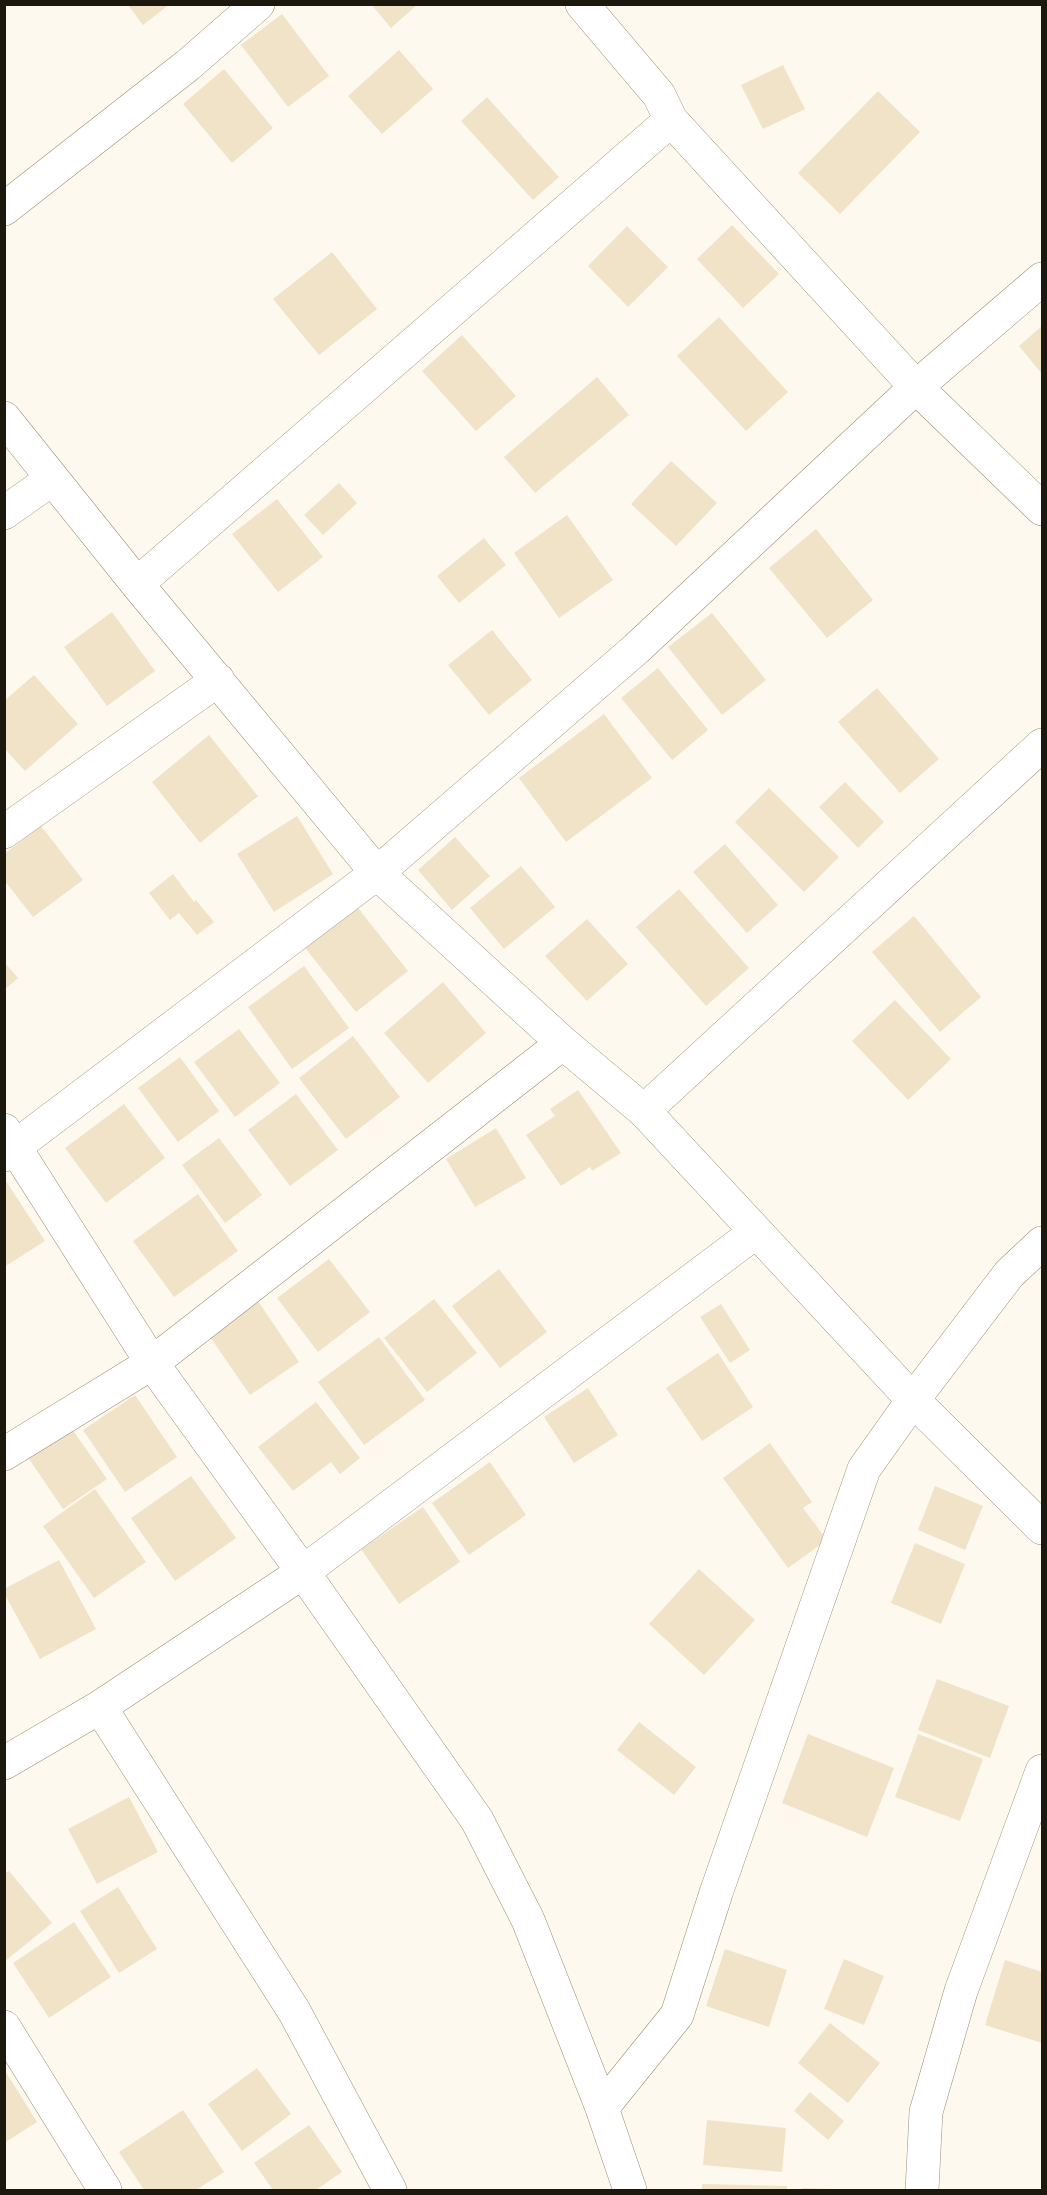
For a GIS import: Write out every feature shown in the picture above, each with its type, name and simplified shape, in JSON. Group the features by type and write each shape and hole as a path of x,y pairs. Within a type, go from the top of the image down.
{"street":[{"path":"4,209 188,65 258,4"},
{"path":"582,4 659,95 671,120 916,387 1042,509"},
{"path":"137,584 671,120"},
{"path":"630,2190 602,2108 528,1920 477,1820 303,1572 152,1363 8,1144 377,873 636,649 916,387 1042,279"},
{"path":"4,418 137,584 377,873 563,1043 644,1111 913,1400 1042,1528"},
{"path":"4,513 52,479"},
{"path":"4,832 218,680"},
{"path":"644,1111 1042,745"},
{"path":"4,1454 152,1363 563,1043"},
{"path":"4,1763 100,1707 303,1572 756,1232"},
{"path":"602,2108 677,2016 716,1893 864,1469 913,1400 1009,1274 1042,1243"},
{"path":"100,1707 294,2011 390,2190"},
{"path":"922,2190 926,2112 961,1991 1042,1772"},
{"path":"4,2026 105,2190"}],"building":[{"path":"127,4 170,4 143,25"},
{"path":"371,4 418,4 391,28"},
{"path":"282,14 329,76 288,107 241,45"},
{"path":"399,50 433,89 382,134 348,96"},
{"path":"783,65 805,109 763,129 741,85"},
{"path":"224,69 273,128 232,163 183,104"},
{"path":"878,91 920,132 840,214 798,173"},
{"path":"487,97 559,177 533,200 461,121"},
{"path":"732,225 779,274 743,308 697,259"},
{"path":"627,226 668,267 628,307 588,266"},
{"path":"332,252 377,309 319,355 273,299"},
{"path":"719,317 788,392 746,431 677,356"},
{"path":"1042,326 1042,374 1019,346"},
{"path":"462,335 516,396 476,431 422,371"},
{"path":"597,377 629,415 535,493 504,457"},
{"path":"671,461 717,503 676,546 631,504"},
{"path":"339,483 357,503 323,535 304,515"},
{"path":"277,499 323,557 278,592 232,534"},
{"path":"567,515 613,580 559,618 514,553"},
{"path":"816,529 873,600 827,638 769,568"},
{"path":"484,538 506,565 459,603 437,576"},
{"path":"112,612 155,671 107,706 64,647"},
{"path":"712,613 766,680 722,715 668,647"},
{"path":"492,630 532,680 489,715 448,665"},
{"path":"658,668 708,730 672,760 621,698"},
{"path":"34,675 78,724 25,771 4,748 4,701"},
{"path":"877,688 939,759 900,793 838,722"},
{"path":"604,714 652,778 566,842 519,778"},
{"path":"209,735 258,796 200,843 152,782"},
{"path":"845,782 884,822 858,848 819,807"},
{"path":"769,788 839,857 804,892 735,822"},
{"path":"297,816 333,874 274,912 237,854"},
{"path":"41,826 83,880 33,917 4,880 4,854"},
{"path":"455,837 490,876 452,910 418,870"},
{"path":"725,844 778,905 747,933 693,872"},
{"path":"521,866 555,907 504,949 470,908"},
{"path":"173,874 194,902 196,900 214,922 197,935 179,913 170,920 149,893"},
{"path":"679,889 749,968 706,1006 636,927"},
{"path":"354,903 408,971 356,1012 302,944"},
{"path":"914,916 981,997 940,1032 872,952"},
{"path":"587,919 628,964 587,1001 545,956"},
{"path":"4,962 18,978 4,990"},
{"path":"304,966 349,1028 292,1069 248,1007"},
{"path":"443,982 486,1033 428,1083 384,1033"},
{"path":"895,1000 951,1059 908,1100 852,1041"},
{"path":"239,1029 280,1083 235,1117 194,1062"},
{"path":"353,1036 400,1097 346,1139 299,1078"},
{"path":"180,1057 219,1111 178,1142 138,1088"},
{"path":"578,1090 621,1153 592,1171 590,1167 561,1186 526,1135 555,1116 550,1109"},
{"path":"296,1094 338,1150 290,1186 248,1130"},
{"path":"124,1104 165,1158 106,1203 65,1148"},
{"path":"496,1128 526,1178 475,1207 446,1159"},
{"path":"219,1138 262,1195 225,1223 182,1165"},
{"path":"6,1181 45,1241 4,1267 4,1182"},
{"path":"198,1194 238,1251 174,1297 133,1241"},
{"path":"329,1259 370,1312 318,1352 277,1298"},
{"path":"499,1269 547,1332 500,1368 452,1306"},
{"path":"434,1299 477,1353 427,1392 384,1338"},
{"path":"258,1301 299,1362 250,1395 208,1334"},
{"path":"721,1304 750,1350 730,1363 700,1317"},
{"path":"379,1337 425,1400 364,1445 318,1382"},
{"path":"718,1353 753,1407 702,1441 666,1388"},
{"path":"588,1388 618,1435 574,1463 544,1417"},
{"path":"135,1395 177,1457 125,1492 83,1430"},
{"path":"316,1402 360,1458 340,1474 331,1462 293,1491 258,1447"},
{"path":"72,1429 107,1479 63,1509 29,1459"},
{"path":"770,1443 812,1502 803,1508 827,1540 788,1568 723,1478"},
{"path":"490,1462 526,1515 469,1555 432,1503"},
{"path":"191,1476 236,1538 175,1581 131,1518"},
{"path":"935,1486 983,1506 965,1550 918,1530"},
{"path":"95,1489 146,1562 94,1598 43,1526"},
{"path":"423,1507 460,1562 399,1604 361,1549"},
{"path":"915,1543 965,1564 941,1624 891,1603"},
{"path":"59,1560 96,1629 40,1659 4,1593 4,1589"},
{"path":"699,1569 755,1620 704,1675 649,1624"},
{"path":"937,1679 1009,1706 990,1758 918,1730"},
{"path":"639,1722 696,1767 674,1795 617,1750"},
{"path":"808,1734 894,1768 867,1837 782,1803"},
{"path":"918,1734 983,1759 960,1821 895,1797"},
{"path":"129,1797 158,1852 97,1884 68,1829"},
{"path":"9,1871 52,1923 4,1962 4,1874"},
{"path":"118,1887 157,1949 119,1973 80,1911"},
{"path":"74,1922 111,1977 49,2018 13,1963"},
{"path":"725,1949 787,1970 769,2027 706,2006"},
{"path":"844,1959 884,1976 864,2025 824,2009"},
{"path":"1005,1960 1042,1972 1042,2043 985,2025"},
{"path":"830,2023 880,2063 848,2103 798,2063"},
{"path":"257,2068 291,2114 242,2151 208,2104"},
{"path":"4,2069 37,2122 4,2143"},
{"path":"810,2092 844,2121 828,2140 794,2111"},
{"path":"183,2110 224,2172 196,2190 144,2190 119,2152"},
{"path":"707,2120 786,2128 782,2172 703,2165"},
{"path":"309,2125 342,2172 316,2190 273,2190 254,2163"},
{"path":"702,2184 787,2186 787,2190 702,2190"},
{"path":"802,2188 834,2189 834,2190 802,2190"}]}
